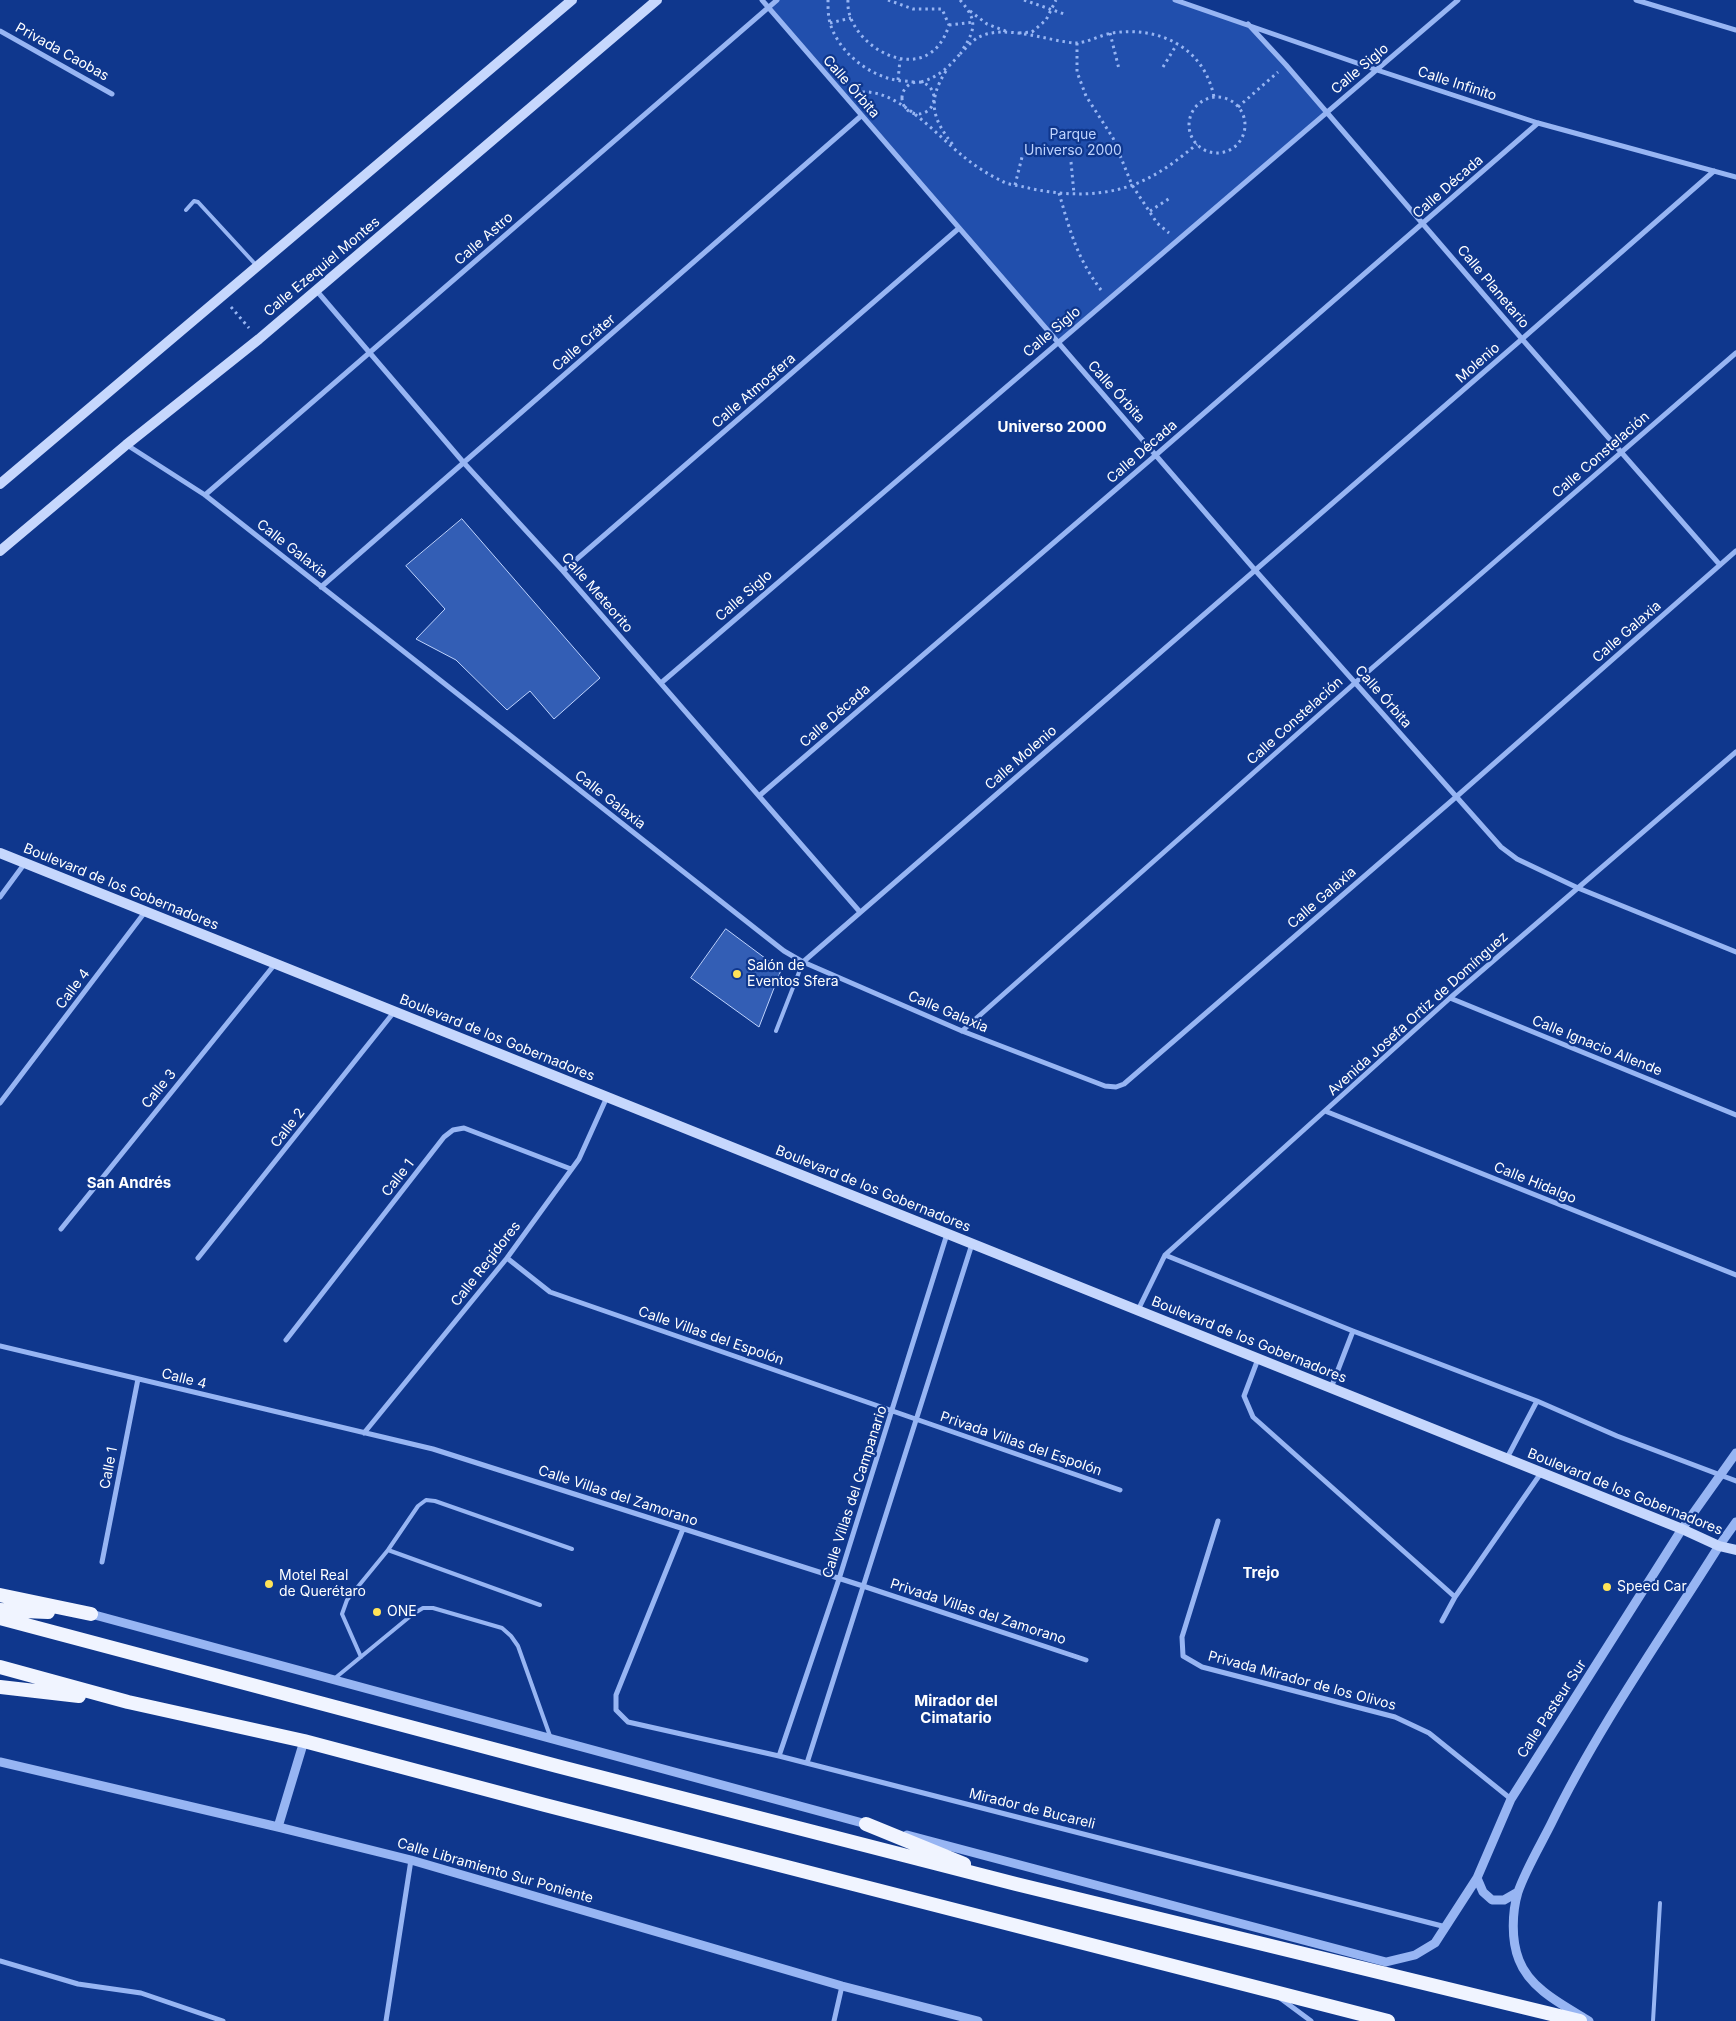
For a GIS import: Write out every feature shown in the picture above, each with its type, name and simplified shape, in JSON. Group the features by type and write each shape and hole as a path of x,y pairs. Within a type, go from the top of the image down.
{"highway":[{"path":"0,1595 92,1614"},
{"path":"0,1610 92,1614"},
{"path":"0,1618 557,1766 1016,1884 1580,2021"},
{"path":"0,1667 128,1702 304,1741 544,1805 1388,2021"},
{"path":"0,1686 128,1702"},
{"path":"866,1824 1016,1884"}],"main road":[{"path":"0,484 572,0"},
{"name":"Calle Ezequiel Montes","path":"0,551 126,445 259,339 657,0"},
{"name":"Boulevard de los Gobernadores","path":"0,853 1541,1472 1719,1546 1736,1550"}],"street":[{"name":"Calle Órbita","path":"762,0 958,229 1156,454 1255,570 1500,847 1516,859 1578,888 1736,952"},
{"name":"Calle Astro","path":"205,495 777,0"},
{"name":"Calle Infinito","path":"1175,0 1377,70 1538,122 1736,177"},
{"name":"Calle Siglo","path":"661,683 1458,0"},
{"path":"1636,0 1736,30"},
{"name":"Calle Planetario","path":"1248,24 1424,223 1522,339 1720,565"},
{"name":"Privada Caobas","path":"0,31 112,94"},
{"name":"Calle Cráter","path":"321,587 861,116"},
{"name":"Calle Década","path":"759,796 1424,223 1538,122"},
{"name":"Molenio","path":"1255,570 1714,171"},
{"name":"Calle Atmosfera","path":"563,571 958,229"},
{"name":"Calle Meteorito","path":"316,290 464,463 563,571 860,912"},
{"name":"Calle Constelación","path":"962,1031 1356,682 1736,353"},
{"name":"Calle Galaxia","path":"126,445 205,495 768,938 803,962 962,1031 1105,1086 1116,1087 1124,1084 1456,797 1736,551"},
{"name":"Calle Molenio","path":"803,962 1255,570"},
{"name":"Avenida Josefa Ortiz de Domínguez","path":"1138,1310 1165,1255 1450,998 1736,752"},
{"path":"0,897 25,863"},
{"name":"Calle 4","path":"0,1103 145,912"},
{"name":"Calle 3","path":"61,1229 275,964"},
{"name":"Calle Ignacio Allende","path":"1450,998 1736,1115"},
{"name":"Calle 2","path":"198,1258 394,1012"},
{"name":"Calle Regidores","path":"364,1433 507,1258 579,1159 607,1097"},
{"name":"Calle Hidalgo","path":"1325,1111 1736,1275"},
{"name":"Calle 1","path":"286,1340 444,1137 453,1130 464,1128 571,1169"},
{"name":"Calle Villas del Campanario","path":"778,1756 839,1579 947,1234"},
{"path":"807,1763 972,1244"},
{"path":"1165,1255 1352,1331 1537,1401 1617,1436 1736,1481"},
{"name":"Calle Villas del Espolón","path":"507,1258 550,1292 916,1420"},
{"path":"1331,1388 1352,1331"},
{"name":"Calle 4","path":"0,1346 364,1433"},
{"path":"1258,1359 1244,1396 1253,1418 1455,1597"},
{"name":"Calle 1","path":"102,1562 138,1379"},
{"path":"1507,1459 1537,1401"},
{"name":"Privada Villas del Espolón","path":"916,1420 1120,1490"},
{"name":"Calle Villas del Zamorano","path":"364,1433 433,1449 863,1586"},
{"name":"Calle Pasteur Sur","path":"866,1824 1386,1962 1415,1955 1435,1944 1446,1927 1477,1878 1511,1799 1682,1529 1736,1453"},
{"path":"1442,1621 1455,1597 1541,1472"},
{"name":"Privada Mirador de los Olivos","path":"1218,1520 1182,1637 1183,1656 1202,1667 1395,1717 1429,1733 1511,1799"},
{"path":"1589,2021 1550,1997 1532,1981 1519,1960 1513,1920 1518,1892 1565,1794 1719,1546 1736,1522"},
{"name":"Mirador de Bucareli","path":"683,1529 616,1696 616,1710 628,1722 807,1763 1446,1927"},
{"name":"Privada Villas del Zamorano","path":"863,1586 1086,1660"},
{"path":"92,1614 866,1824"},
{"path":"278,1827 304,1741"},
{"name":"Calle Libramiento Sur Poniente","path":"0,1762 411,1860 842,1986 978,2021"},
{"path":"386,2021 411,1860"},
{"path":"1477,1878 1483,1892 1492,1900 1504,1900 1518,1892"},
{"path":"0,1961 78,1984 141,1993 223,2021"},
{"path":"834,2021 842,1986"},
{"path":"1269,1991 1312,2021"}],"lane":[{"path":"186,210 194,201 198,202 258,266"},
{"path":"776,1031 803,962"},
{"path":"361,1656 342,1614 347,1600 388,1550 418,1506 426,1500 435,1500 572,1549"},
{"path":"388,1550 540,1605"},
{"path":"333,1680 413,1614 423,1608 433,1608 502,1628 512,1636 518,1646 550,1738"},
{"path":"1653,2021 1660,1903"}],"path":[{"path":"828,0 830,23 837,38 850,55 870,71 898,80 921,82 932,78 948,68"},
{"path":"848,0 851,18 863,37 874,48 900,60 918,59 932,54 942,42 949,25 942,10 913,9 888,0"},
{"path":"960,0 970,11 987,24 1014,34 1032,32 1046,20 1056,0"},
{"path":"1024,0 1067,15"},
{"path":"960,54 971,37 974,22 970,11"},
{"path":"830,23 851,18"},
{"path":"949,25 974,22"},
{"path":"914,82 908,84 902,95 907,110 920,114 926,111 933,102 938,84 948,68 977,38 997,32 1078,43 1127,31 1147,32 1185,48 1202,65 1211,82 1214,96"},
{"path":"1110,34 1120,69"},
{"path":"1078,43 1077,72 1083,88 1118,148 1132,185 1158,223 1178,241"},
{"path":"1163,67 1177,44"},
{"path":"898,80 900,60"},
{"path":"1238,106 1286,65"},
{"path":"921,82 931,89 936,117 946,135 964,157"},
{"path":"844,96 862,92 885,94 932,127 964,157 1003,182 1059,193 1106,192 1132,185 1166,168 1197,144"},
{"path":"1214,96 1225,97 1238,106 1246,123 1244,136 1238,146 1227,152 1214,154 1203,150 1190,132 1191,113 1196,105 1204,99 1214,96"},
{"path":"1015,185 1022,157"},
{"path":"1071,162 1074,194"},
{"path":"1059,193 1071,234 1086,270 1108,300"},
{"path":"1150,212 1170,198"},
{"path":"222,297 259,339"}],"green space":[{"name":"Parque Universo 2000","path":"777,0 1175,0 1248,24 1327,112 1057,342 768,8"}],"building":[{"path":"462,519 600,678 554,719 530,691 507,710 456,660 416,639 445,609 406,566"},
{"name":"Salón de Eventos Sfera","path":"726,929 781,970 759,1027 691,978"}],"place":[{"name":"Salón de Eventos Sfera","path":"737,974"},
{"name":"Motel Real de Querétaro","path":"269,1584"},
{"name":"Speed Car","path":"1607,1587"},
{"name":"ONE","path":"377,1612"}],"district":[{"name":"Universo 2000","path":"1052,427"},
{"name":"San Andrés","path":"129,1183"},
{"name":"Trejo","path":"1261,1573"},
{"name":"Mirador del Cimatario","path":"956,1710"}]}
